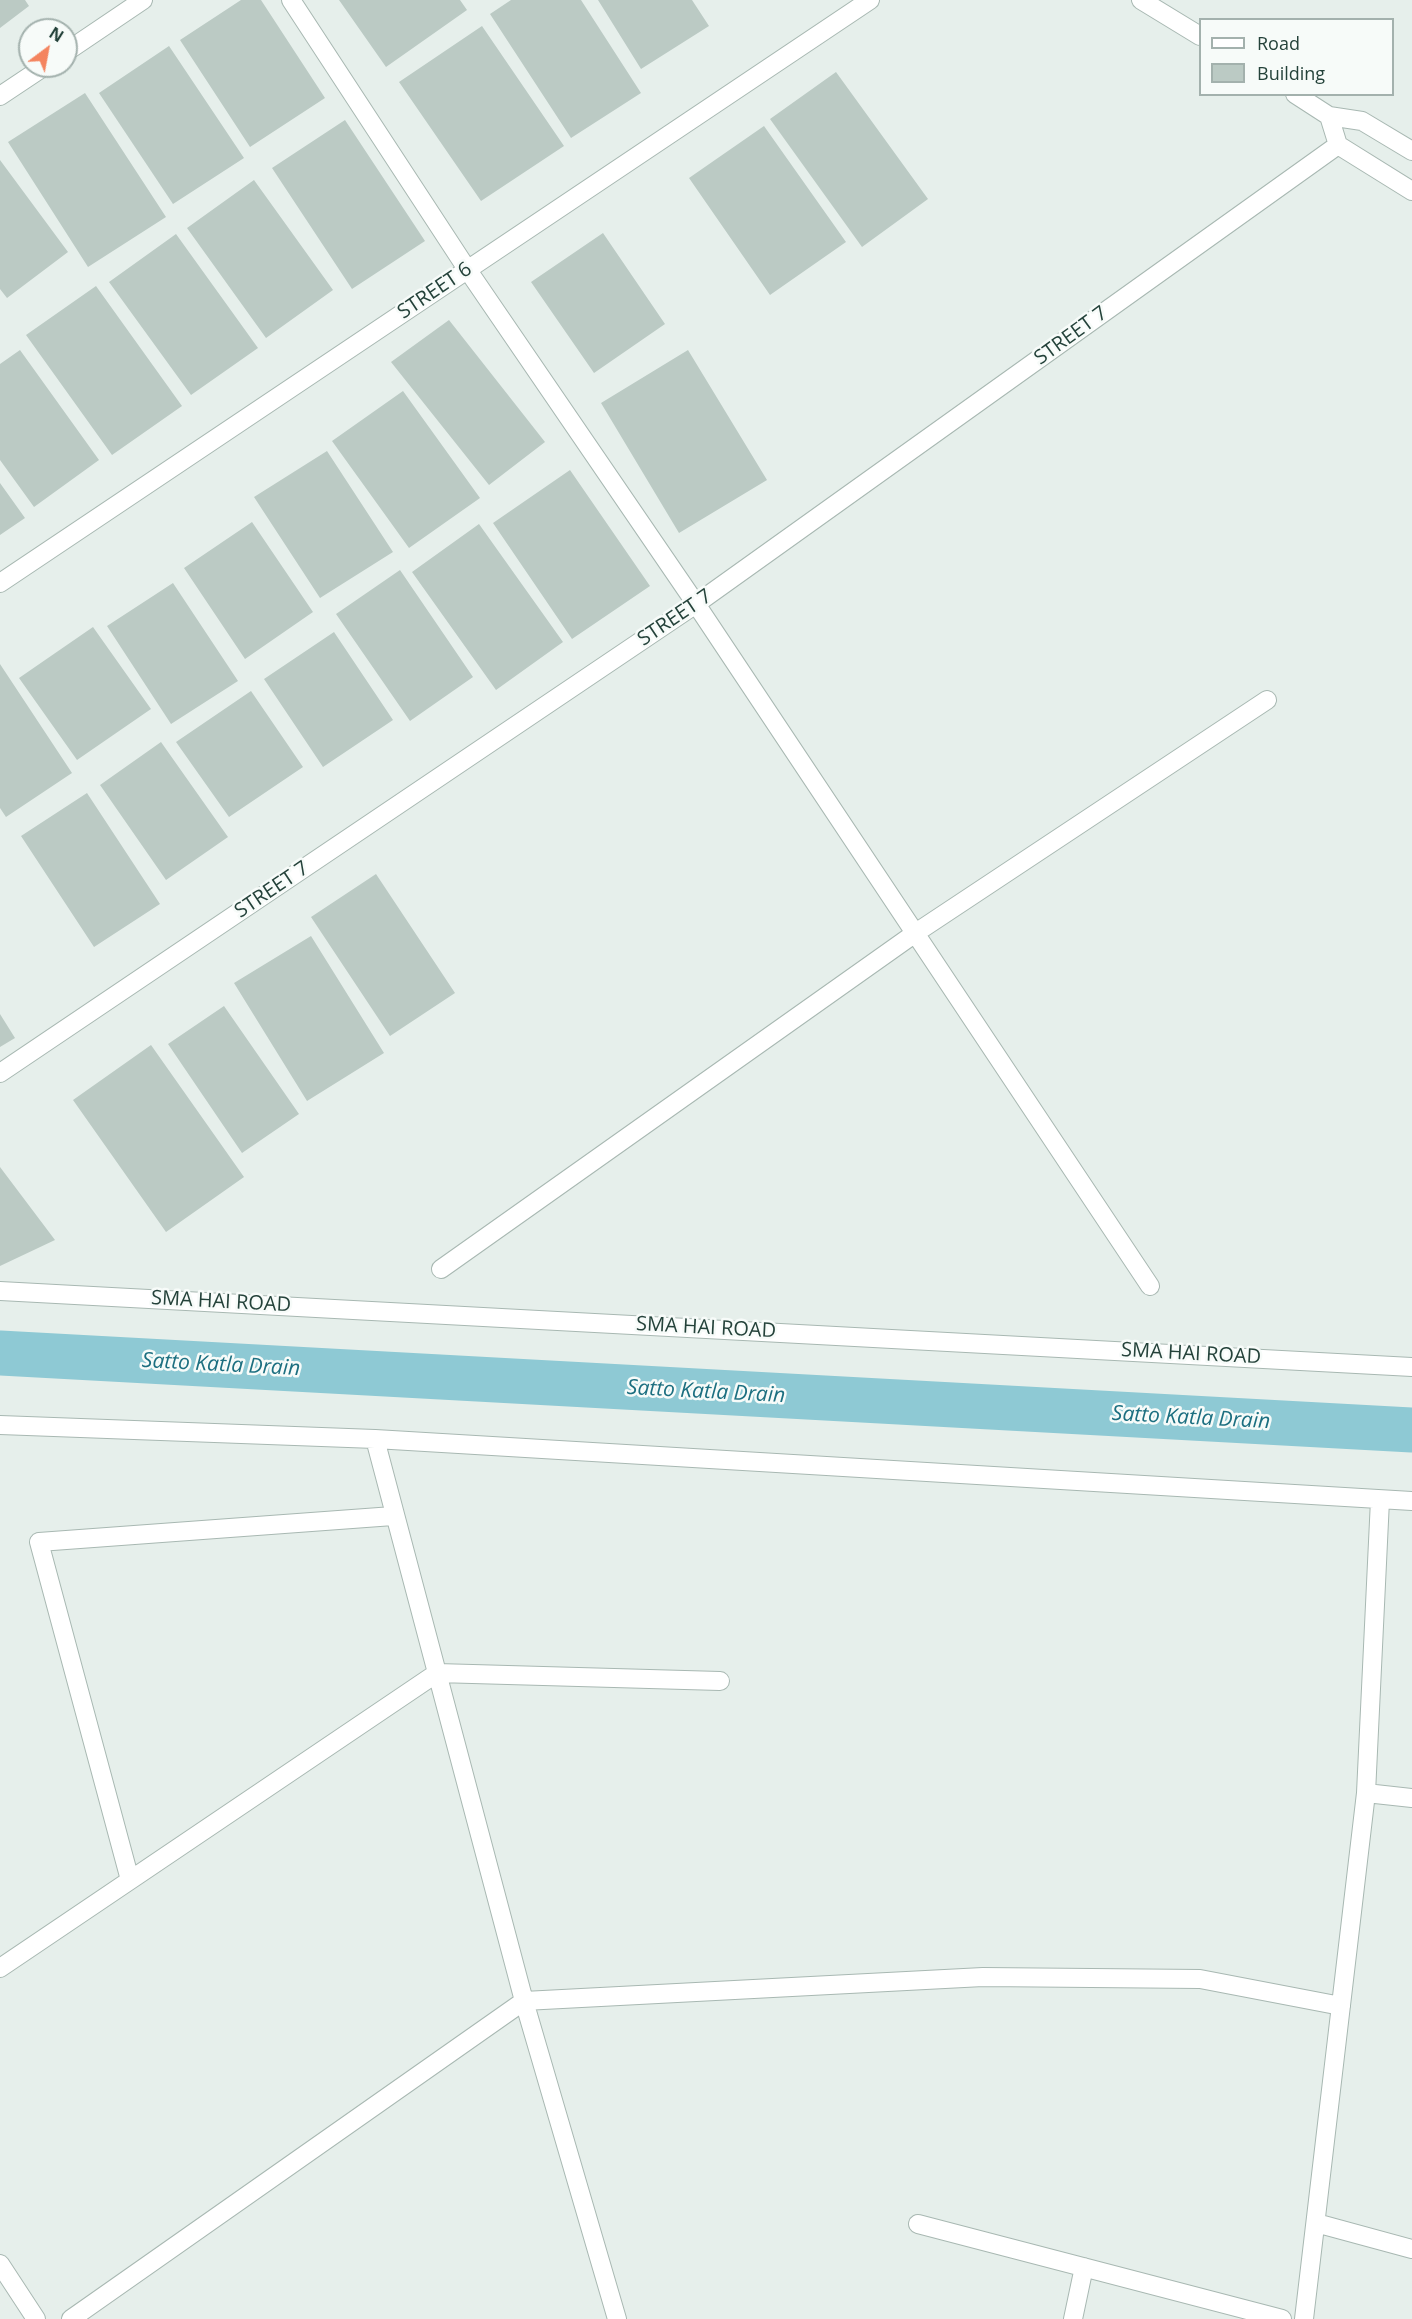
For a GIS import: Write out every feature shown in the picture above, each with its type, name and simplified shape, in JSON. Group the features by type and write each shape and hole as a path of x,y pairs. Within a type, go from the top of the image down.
{"street":[{"path":"78,44 143,0"},
{"path":"291,0 467,270 696,604 1150,1286"},
{"name":"STREET 6","path":"0,583 870,0"},
{"path":"1141,0 1164,5 1199,35"},
{"path":"0,96 27,78"},
{"path":"1298,96 1329,116 1362,121 1412,151"},
{"path":"1329,116 1338,146 1412,191"},
{"name":"STREET 7","path":"0,1073 696,604 1338,146"},
{"path":"441,1269 914,934 1267,700"},
{"name":"SMA HAI ROAD","path":"0,1292 1412,1366"},
{"path":"0,1425 375,1439 1412,1501"},
{"path":"375,1439 393,1516 524,2001 618,2319"},
{"path":"1304,2319 1366,1793 1380,1500"},
{"path":"129,1880 39,1542 393,1516"},
{"path":"0,1968 437,1673 720,1681"},
{"path":"1366,1793 1412,1798"},
{"path":"71,2319 524,2001 994,1977 1200,1979 1341,2006"},
{"path":"1316,2223 1412,2249"},
{"path":"918,2224 1282,2319"},
{"path":"0,2264 36,2319"},
{"path":"1073,2319 1084,2267"}],"building":[{"path":"0,0 25,0 29,6 0,28"},
{"path":"241,0 261,0 325,98 250,147 180,40"},
{"path":"339,0 460,0 467,10 386,67"},
{"path":"511,0 581,0 641,93 571,138 490,14"},
{"path":"598,0 692,0 709,26 641,69"},
{"path":"482,26 564,146 481,201 399,82"},
{"path":"169,46 244,158 173,204 99,93"},
{"path":"836,72 928,199 862,247 770,119"},
{"path":"85,93 166,217 88,267 8,142"},
{"path":"345,120 425,241 352,289 272,168"},
{"path":"764,126 846,242 770,295 689,178"},
{"path":"0,160 68,252 7,298 0,289"},
{"path":"254,180 333,290 266,338 187,228"},
{"path":"603,233 665,324 594,373 531,282"},
{"path":"176,234 258,348 191,395 109,282"},
{"path":"96,286 182,406 112,455 26,335"},
{"path":"449,320 545,442 489,485 391,362"},
{"path":"20,350 99,460 34,507 0,460 0,364"},
{"path":"688,350 767,480 679,533 601,403"},
{"path":"403,391 480,498 409,548 332,441"},
{"path":"327,451 393,552 320,598 254,497"},
{"path":"570,470 650,586 572,639 493,523"},
{"path":"0,483 25,518 0,535"},
{"path":"252,522 313,612 245,659 184,568"},
{"path":"479,524 563,642 496,690 412,572"},
{"path":"400,570 473,677 410,721 336,614"},
{"path":"173,583 238,681 171,724 107,626"},
{"path":"93,627 151,709 77,760 19,678"},
{"path":"334,632 393,720 323,767 264,679"},
{"path":"0,664 72,773 6,817 0,808"},
{"path":"251,691 303,767 229,817 176,742"},
{"path":"161,742 228,837 166,880 100,785"},
{"path":"87,793 160,904 94,947 21,836"},
{"path":"376,874 455,993 390,1036 311,917"},
{"path":"311,936 384,1053 307,1101 234,983"},
{"path":"224,1006 299,1114 242,1153 168,1044"},
{"path":"0,1014 15,1038 0,1047"},
{"path":"151,1045 244,1177 166,1232 73,1100"},
{"path":"0,1167 55,1240 0,1266"}],"waterway":[{"name":"Satto Katla Drain","path":"0,1353 1412,1430"}]}
